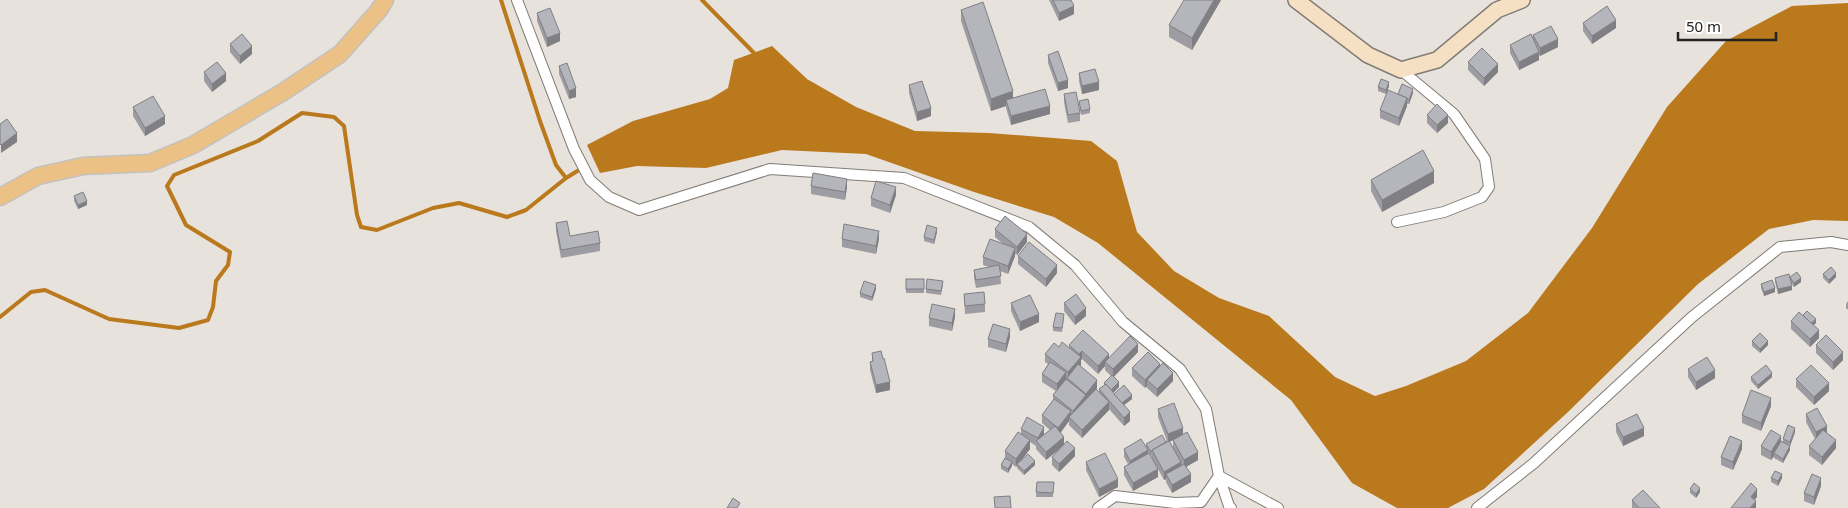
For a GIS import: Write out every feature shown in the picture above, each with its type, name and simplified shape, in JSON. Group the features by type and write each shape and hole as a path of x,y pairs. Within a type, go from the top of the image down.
{"main road":[{"path":"0,197 38,176 83,166 150,163 193,145 283,92 340,54 380,10 385,0"},
{"path":"1296,0 1368,55 1402,70 1437,60 1497,10 1522,0"}],"street":[{"path":"518,0 574,149 590,180 609,197 639,210 770,169 894,177 904,178 1029,227 1075,265 1123,322 1180,368 1206,409 1220,476 1231,508"},
{"path":"1397,222 1444,212 1482,197 1489,187 1485,159 1454,114 1402,70"},
{"path":"1477,508 1534,463 1692,316 1780,247 1831,242 1848,245"},
{"path":"1098,508 1115,496 1175,503 1201,502 1220,476"},
{"path":"1220,476 1278,508"}],"shaded area":[{"path":"1848,3 1848,221 1813,220 1769,229 1698,284 1568,412 1484,489 1448,508 1397,508 1352,483 1291,400 1098,243 1054,217 974,192 866,154 782,150 706,168 637,166 600,173 587,145 633,121 710,99 728,88 734,60 772,46 807,79 856,107 915,131 989,133 1091,141 1117,161 1137,232 1174,271 1219,298 1269,316 1335,377 1375,396 1406,386 1466,361 1528,313 1592,228 1667,107 1726,41 1792,6"}],"building":[{"path":"1053,0 1071,0 1074,6 1059,13"},
{"path":"1184,0 1214,0 1192,38 1169,25"},
{"path":"983,2 1013,91 991,99 961,10"},
{"path":"1607,6 1616,20 1592,36 1583,23"},
{"path":"550,8 560,33 547,38 537,13"},
{"path":"1551,26 1558,39 1540,48 1533,35"},
{"path":"242,34 252,46 240,56 230,44"},
{"path":"1531,34 1539,52 1519,62 1510,45"},
{"path":"1482,48 1498,64 1484,78 1468,62"},
{"path":"1058,51 1068,80 1058,83 1048,55"},
{"path":"217,62 226,73 212,84 204,72"},
{"path":"567,63 576,88 569,91 559,66"},
{"path":"1095,69 1099,82 1082,86 1079,73"},
{"path":"1381,79 1389,82 1386,90 1378,87"},
{"path":"922,81 931,108 917,112 909,85"},
{"path":"1402,84 1413,89 1409,100 1398,94"},
{"path":"1045,89 1050,106 1011,116 1006,100"},
{"path":"1388,90 1407,98 1399,118 1380,110"},
{"path":"1076,92 1080,113 1068,115 1064,94"},
{"path":"153,96 165,116 145,128 133,107"},
{"path":"1088,99 1090,109 1081,111 1079,101"},
{"path":"1437,104 1448,115 1437,125 1427,115"},
{"path":"7,119 17,133 1,145 0,124"},
{"path":"1423,150 1434,171 1382,200 1371,180"},
{"path":"813,173 847,179 845,192 811,186"},
{"path":"876,181 896,187 890,205 871,198"},
{"path":"83,192 87,201 78,205 74,196"},
{"path":"1005,216 1027,234 1017,247 995,229"},
{"path":"567,221 570,236 598,231 600,243 561,250 556,223"},
{"path":"844,224 879,231 876,246 842,239"},
{"path":"927,225 937,228 934,240 924,237"},
{"path":"990,239 1015,248 1008,266 983,257"},
{"path":"1029,242 1057,265 1046,279 1018,256"},
{"path":"999,265 1001,276 976,280 974,270"},
{"path":"1831,267 1836,273 1829,280 1823,274"},
{"path":"1797,272 1801,278 1794,283 1790,277"},
{"path":"1789,274 1792,286 1778,289 1775,278"},
{"path":"906,279 924,279 924,289 906,289"},
{"path":"927,279 943,281 941,291 926,289"},
{"path":"1772,280 1775,288 1764,292 1761,284"},
{"path":"864,281 876,285 872,297 860,293"},
{"path":"984,292 985,304 965,306 964,294"},
{"path":"1076,294 1086,308 1075,317 1064,303"},
{"path":"1030,295 1039,314 1020,322 1011,303"},
{"path":"932,304 955,309 952,323 929,318"},
{"path":"1807,311 1816,319 1811,323 1803,315"},
{"path":"1799,312 1819,330 1810,339 1791,321"},
{"path":"1056,313 1064,314 1062,328 1053,327"},
{"path":"993,324 1010,329 1006,344 988,339"},
{"path":"1083,330 1109,354 1098,366 1082,351 1079,354 1069,345"},
{"path":"1760,333 1768,341 1760,349 1752,341"},
{"path":"1826,335 1843,352 1833,362 1816,345"},
{"path":"1130,336 1138,344 1113,369 1105,362"},
{"path":"1062,342 1081,357 1068,372 1045,354 1054,343 1059,347"},
{"path":"881,351 890,382 876,385 870,362 873,361 872,353"},
{"path":"1148,352 1160,364 1145,380 1132,368"},
{"path":"1707,357 1715,370 1696,382 1688,369"},
{"path":"1050,362 1066,372 1057,384 1042,374"},
{"path":"1163,363 1173,373 1157,389 1147,380"},
{"path":"1078,364 1097,380 1086,394 1067,378"},
{"path":"1766,365 1772,373 1758,385 1751,377"},
{"path":"1811,365 1829,383 1814,397 1796,379"},
{"path":"1112,375 1119,382 1111,390 1104,383"},
{"path":"1066,379 1086,395 1073,411 1053,395"},
{"path":"1106,384 1130,412 1124,418 1099,389"},
{"path":"1124,385 1132,395 1122,403 1114,394"},
{"path":"1096,389 1109,402 1082,430 1069,417"},
{"path":"1751,390 1771,398 1761,423 1742,415"},
{"path":"1054,399 1071,411 1058,428 1042,415"},
{"path":"1174,403 1183,428 1168,434 1158,409"},
{"path":"1817,408 1827,426 1816,432 1806,414"},
{"path":"1637,414 1644,428 1623,437 1616,424"},
{"path":"1027,417 1044,427 1038,438 1021,429"},
{"path":"1788,425 1795,428 1790,442 1783,439"},
{"path":"1055,426 1064,437 1046,452 1036,441"},
{"path":"1771,430 1781,436 1771,452 1761,446"},
{"path":"1823,430 1836,440 1822,457 1809,446"},
{"path":"1018,432 1030,440 1016,459 1005,451"},
{"path":"1187,432 1198,452 1184,460 1173,440"},
{"path":"1162,435 1166,442 1151,452 1146,444"},
{"path":"1730,436 1742,441 1733,462 1721,457"},
{"path":"1141,439 1148,450 1130,461 1124,449"},
{"path":"1067,441 1075,448 1059,464 1052,457"},
{"path":"1169,441 1181,462 1164,472 1152,450"},
{"path":"1781,441 1790,446 1783,459 1774,453"},
{"path":"1105,453 1118,479 1099,489 1086,462"},
{"path":"1149,453 1158,469 1133,483 1124,467"},
{"path":"1028,454 1035,461 1024,471 1017,464"},
{"path":"1005,458 1012,462 1008,469 1001,465"},
{"path":"1184,464 1191,474 1172,485 1166,474"},
{"path":"1775,471 1782,474 1778,481 1771,478"},
{"path":"1812,474 1821,478 1814,497 1804,493"},
{"path":"1037,482 1054,482 1053,493 1036,492"},
{"path":"1694,483 1700,488 1696,494 1690,489"},
{"path":"1751,483 1757,489 1751,497 1756,501 1750,508 1731,508"},
{"path":"1643,490 1660,508 1639,508 1632,500"},
{"path":"1010,496 1011,508 995,508 994,497"},
{"path":"733,498 740,503 737,508 727,508"}],"waterway":[{"path":"501,0 556,165 566,178 579,170"},
{"path":"702,0 754,53"},
{"path":"0,317 31,292 45,290 109,319 179,328 208,320 213,307 216,281 228,265 230,252 186,225 167,186 174,175 258,141 302,113 334,117 344,126 357,215 361,227 377,230 433,208 459,203 507,217 526,210 566,178"}]}
